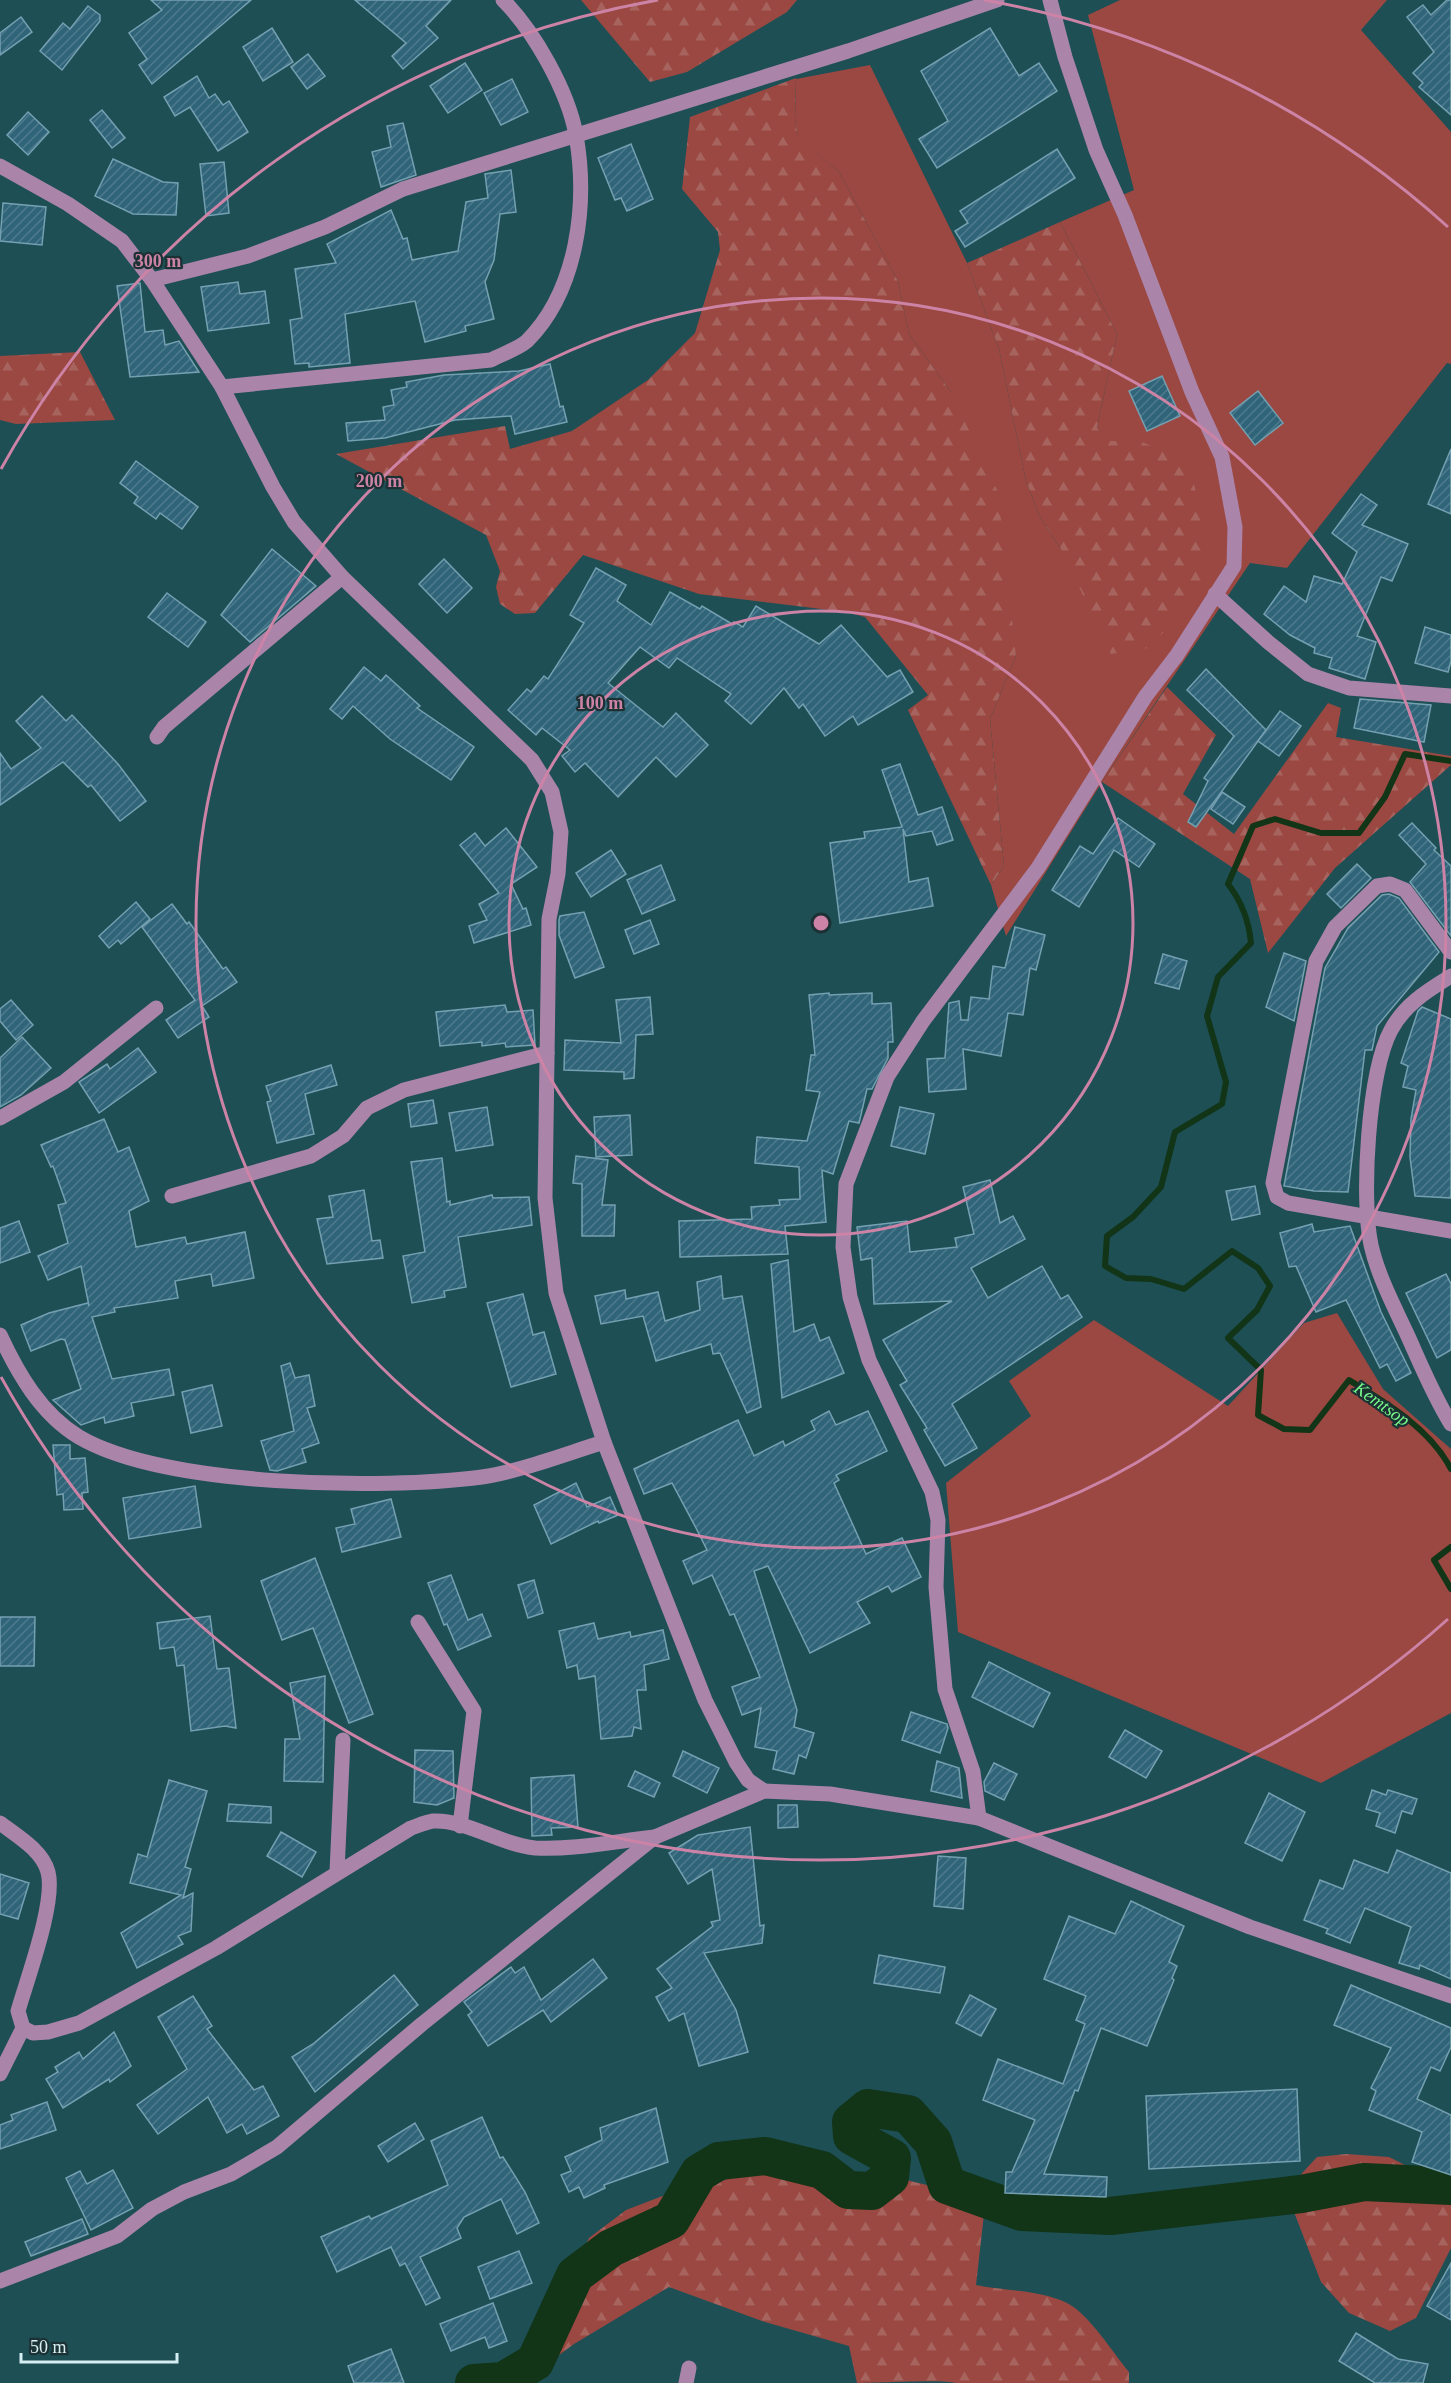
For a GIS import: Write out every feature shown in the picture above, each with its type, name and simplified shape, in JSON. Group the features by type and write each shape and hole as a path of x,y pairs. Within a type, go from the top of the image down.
{"street":[{"path":"222,387 491,360 526,342 557,300 577,238 579,191 576,134 554,72 518,16 503,0"},
{"path":"152,280 248,256 325,227 402,189 848,51 997,0"},
{"path":"979,1818 973,1772 945,1689 936,1587 938,1520 932,1492 869,1360 850,1297 843,1247 846,1184 887,1077 950,981 1038,868 1145,697 1178,655 1234,566 1234,526 1222,457 1192,392 1129,225 1096,150 1065,57 1050,0"},
{"path":"0,166 68,204 122,241 152,280 222,387 273,487 294,522 342,577 532,760 552,792 561,832 558,874 549,919 545,1198 556,1293 604,1442 705,1700 736,1762 748,1780 764,1791"},
{"path":"157,737 164,726 342,577"},
{"path":"1215,594 1268,642 1308,674 1349,688 1451,696"},
{"path":"1451,952 1405,890 1390,884 1377,886 1335,927 1316,961 1272,1183 1277,1197 1288,1203 1366,1214 1451,1231"},
{"path":"1451,976 1416,997 1391,1030 1377,1070 1366,1174 1366,1214 1372,1247 1388,1293 1436,1400 1451,1424"},
{"path":"0,1118 64,1082 156,1008"},
{"path":"172,1196 311,1156 343,1136 367,1108 404,1090 547,1053"},
{"path":"0,1335 18,1375 48,1412 78,1437 120,1456 207,1473 291,1481 427,1481 484,1477 604,1442"},
{"path":"418,1622 474,1711 460,1826"},
{"path":"337,1872 343,1740"},
{"path":"0,2282 117,2236 152,2209 184,2192 231,2174 277,2147 422,2024 655,1837 764,1791 830,1794 979,1818 1250,1927 1451,1996"},
{"path":"23,2028 33,2033 48,2032 79,2023 216,1948 411,1828 433,1821 460,1826 507,1843 534,1848 565,1848 655,1837"},
{"path":"0,1823 35,1850 48,1870 51,1894 18,2012 23,2028 0,2074"},
{"path":"686,2383 689,2368"}],"green space":[{"path":"581,0 797,0 787,12 687,72 650,82"},
{"path":"1120,0 1387,0 1361,30 1451,132 1451,364 1447,363 1287,568 1250,563 1102,782 1006,936 991,885 1004,866 990,719 1016,656 951,392 909,334 898,281 839,172 798,137 795,120 796,79 870,65 967,263 999,349 1026,481 1040,517 1061,549 1142,442 1109,442 1097,428 1117,334 1060,222 1134,190 1088,15"},
{"path":"796,78 795,120 798,136 839,172 898,281 909,334 951,392 998,492 1016,656 990,719 1004,866 991,885 908,710 928,695 865,617 846,612 699,594 583,555 535,613 515,614 500,604 496,587 500,571 486,535 336,454 505,426 510,449 572,431 648,380 695,333 720,250 718,232 682,189 690,117"},
{"path":"1060,222 1117,334 1097,428 1109,441 1142,442 1173,455 1194,484 1208,538 1206,575 1189,606 1148,648 1111,654 1061,549 1040,517 1026,481 999,349 967,263"},
{"path":"80,352 115,420 16,424 0,420 0,356"},
{"path":"1167,687 1216,735 1183,794 1234,834 1328,703 1341,708 1336,737 1451,756 1451,765 1335,868 1268,953 1250,879 1102,782"},
{"path":"1337,1313 1383,1389 1451,1449 1451,1713 1321,1783 958,1632 946,1483 1031,1416 1009,1381 1094,1320 1228,1406 1304,1323"},
{"path":"1346,2154 1389,2157 1429,2177 1451,2183 1451,2248 1416,2318 1390,2331 1349,2313 1321,2282 1294,2212 1293,2183 1317,2157"},
{"path":"777,2170 814,2177 850,2199 875,2202 898,2178 935,2187 985,2205 976,2285 1034,2293 1057,2299 1075,2308 1100,2334 1129,2372 1129,2383 925,2381 857,2383 849,2346 765,2322 669,2287 574,2344 521,2383 460,2383 536,2354 589,2238 626,2210 673,2192 701,2189 740,2174"}],"building":[{"path":"151,0 251,0 152,84 139,65 147,59 129,33 162,10"},
{"path":"355,0 451,0 426,26 438,38 403,69 392,56 406,43"},
{"path":"1447,0 1451,0 1451,115 1419,87 1423,83 1413,73 1434,52 1407,17 1423,5 1431,15"},
{"path":"88,6 100,15 100,21 62,70 40,51 63,23 70,29"},
{"path":"21,17 32,32 0,55 0,33"},
{"path":"272,28 293,62 263,81 243,47"},
{"path":"990,28 1019,76 1039,63 1057,91 937,168 919,139 948,121 921,71"},
{"path":"308,54 325,76 307,89 291,67"},
{"path":"465,63 482,90 448,113 430,86"},
{"path":"197,76 209,98 215,94 223,105 229,101 248,132 218,151 190,107 175,116 164,97"},
{"path":"512,79 528,112 501,125 484,93"},
{"path":"102,110 125,138 112,148 90,120"},
{"path":"28,112 49,132 28,155 7,135"},
{"path":"403,123 416,175 381,187 372,152 391,147 387,126"},
{"path":"631,144 653,199 627,211 621,198 615,200 598,158"},
{"path":"1057,149 1075,178 965,247 955,231 968,223 960,211"},
{"path":"113,159 163,182 178,183 176,215 133,214 95,196"},
{"path":"224,162 229,213 206,216 200,164"},
{"path":"511,170 516,212 500,214 494,260 485,282 494,319 465,326 466,331 425,342 415,301 345,314 350,363 309,367 309,363 295,364 290,320 302,318 295,269 336,263 327,244 391,210 403,239 407,238 412,260 458,251 466,202 488,198 485,174"},
{"path":"3,203 46,207 42,245 0,241"},
{"path":"238,282 240,294 265,291 269,323 208,331 201,287"},
{"path":"140,283 145,332 163,330 165,345 179,341 199,372 130,377 117,286"},
{"path":"550,364 560,407 563,406 567,422 515,434 511,416 455,420 385,438 348,441 346,423 385,420 383,407 394,405 391,390 407,387 406,382 444,375 519,371"},
{"path":"1162,376 1180,416 1147,431 1129,391"},
{"path":"1258,391 1283,423 1255,445 1230,413"},
{"path":"1451,449 1451,514 1428,504"},
{"path":"136,461 198,507 182,529 160,513 156,519 134,503 138,497 120,483"},
{"path":"1361,494 1377,505 1362,525 1408,544 1392,581 1381,577 1357,636 1376,642 1365,679 1329,668 1332,658 1314,653 1315,648 1290,635 1264,614 1284,586 1306,602 1314,576 1342,584 1357,552 1332,533"},
{"path":"272,549 316,586 250,642 221,615"},
{"path":"444,559 472,588 447,613 419,584"},
{"path":"596,568 626,585 617,601 651,625 670,592 700,609 702,606 732,624 734,622 743,627 756,606 819,644 841,625 887,677 900,670 913,692 858,725 853,716 825,736 803,704 799,708 784,688 751,724 725,701 731,694 677,658 669,668 640,647 608,683 663,727 676,713 708,745 676,777 656,757 618,797 585,763 575,772 562,756 570,750 542,728 536,735 508,710 527,689 531,692 544,676 548,679 584,623 570,615"},
{"path":"167,593 206,622 188,647 148,617"},
{"path":"1425,627 1451,635 1451,661 1448,672 1415,663"},
{"path":"364,667 381,681 386,675 420,706 417,708 474,747 451,780 390,739 353,706 342,719 330,709"},
{"path":"1206,669 1266,730 1196,827 1188,822 1208,781 1204,778 1234,736 1187,690"},
{"path":"42,696 66,721 72,715 118,764 146,801 120,821 91,785 88,787 63,762 0,805 0,753 11,769 41,748 16,721"},
{"path":"1360,699 1431,705 1424,742 1354,728"},
{"path":"1280,711 1301,726 1279,756 1258,741"},
{"path":"900,764 918,815 942,807 953,840 937,845 932,831 906,836 903,829 909,882 928,878 933,906 840,923 830,843 865,838 864,832 902,827 882,770"},
{"path":"1222,792 1245,807 1233,824 1211,809"},
{"path":"1118,818 1155,844 1139,867 1114,850 1079,907 1052,890 1080,846 1093,854"},
{"path":"1412,823 1436,848 1434,850 1451,866 1451,936 1410,882 1426,864 1399,835"},
{"path":"506,828 537,867 511,884 523,909 526,908 531,925 474,943 469,926 487,920 479,904 499,893 460,845 475,833 485,846"},
{"path":"611,850 626,874 591,897 576,873"},
{"path":"1357,864 1371,878 1341,908 1327,894"},
{"path":"661,865 675,900 642,914 627,880"},
{"path":"1389,894 1399,898 1439,952 1377,1026 1372,1050 1365,1050 1348,1192 1314,1191 1284,1186 1325,968 1348,928 1382,895"},
{"path":"136,902 150,919 121,944 118,940 109,948 99,936"},
{"path":"172,904 187,924 189,922 223,969 226,967 237,982 202,1006 209,1017 178,1038 166,1020 195,1000 142,927"},
{"path":"584,912 604,967 575,978 559,935 559,920 560,916"},
{"path":"650,920 659,944 634,954 625,930"},
{"path":"1015,927 1045,935 1036,970 1030,968 1023,1015 1008,1013 1001,1056 963,1049 966,1089 929,1092 927,1059 945,1058 949,1003 959,1001 961,1020 968,1020 971,997 989,999 993,966 1005,968"},
{"path":"1284,953 1306,961 1294,1021 1266,1007"},
{"path":"1163,954 1187,961 1179,989 1155,983"},
{"path":"829,993 829,995 872,993 872,1004 891,1003 893,1042 888,1042 888,1058 872,1089 867,1089 859,1123 849,1121 833,1174 822,1170 826,1222 785,1226 788,1254 680,1257 679,1221 752,1219 751,1207 780,1205 779,1200 800,1199 799,1167 755,1163 757,1137 807,1141 820,1092 806,1090 811,1055 815,1055 809,995"},
{"path":"650,997 653,1034 636,1035 634,1078 624,1079 624,1072 564,1070 565,1040 621,1043 616,1000"},
{"path":"11,1000 33,1025 16,1040 0,1021 0,1009"},
{"path":"505,1005 507,1012 533,1010 535,1045 506,1047 505,1043 482,1046 482,1042 440,1046 436,1012"},
{"path":"1422,1007 1451,1019 1451,1198 1415,1196 1410,1157 1411,1119 1416,1090 1403,1087 1408,1066 1401,1063 1418,1011"},
{"path":"22,1037 51,1068 21,1095 0,1107 0,1058"},
{"path":"138,1048 156,1072 99,1113 79,1082 107,1064 110,1069"},
{"path":"331,1065 337,1085 305,1094 314,1134 277,1143 267,1102 271,1101 266,1086"},
{"path":"433,1100 437,1123 411,1127 408,1104"},
{"path":"487,1107 493,1145 456,1151 449,1113"},
{"path":"900,1107 934,1114 925,1154 891,1146"},
{"path":"630,1115 632,1155 596,1157 594,1117"},
{"path":"104,1119 118,1152 129,1147 149,1201 129,1211 136,1247 185,1237 187,1244 245,1232 254,1278 213,1286 211,1274 175,1281 178,1298 114,1308 115,1312 92,1317 112,1379 169,1369 174,1395 131,1403 134,1416 105,1423 104,1417 81,1425 53,1400 81,1389 65,1340 61,1339 31,1351 21,1325 49,1313 88,1303 89,1306 81,1266 48,1280 38,1256 68,1243 58,1205 66,1203 53,1166 51,1167 41,1145"},
{"path":"576,1156 608,1160 602,1205 615,1205 614,1236 582,1236 582,1184 573,1183"},
{"path":"442,1158 447,1202 450,1201 450,1205 492,1195 493,1198 529,1197 532,1225 458,1237 466,1287 444,1291 445,1297 412,1303 403,1256 425,1252 411,1162"},
{"path":"990,1180 1000,1223 1013,1216 1025,1239 971,1268 988,1298 1042,1266 1061,1299 1068,1295 1082,1317 952,1404 977,1448 945,1466 924,1430 927,1428 900,1385 907,1381 883,1340 952,1301 874,1304 872,1258 861,1260 857,1227 907,1221 910,1252 957,1247 955,1238 974,1234 963,1187"},
{"path":"1255,1186 1260,1214 1232,1220 1226,1191"},
{"path":"364,1190 372,1241 380,1240 383,1258 327,1264 317,1219 333,1217 329,1196"},
{"path":"19,1221 30,1252 0,1263 0,1228"},
{"path":"1312,1224 1314,1232 1350,1226 1381,1312 1411,1373 1396,1381 1387,1364 1380,1368 1346,1300 1316,1312 1296,1266 1289,1267 1280,1233"},
{"path":"788,1260 794,1332 814,1324 820,1341 829,1337 844,1373 782,1398 771,1264"},
{"path":"1446,1274 1451,1284 1451,1350 1437,1358 1406,1293"},
{"path":"721,1276 723,1299 742,1296 761,1407 747,1413 720,1353 713,1354 711,1344 656,1361 643,1316 601,1324 595,1296 625,1290 626,1299 658,1292 665,1321 700,1310 697,1282"},
{"path":"523,1294 533,1335 544,1332 556,1374 511,1387 487,1303"},
{"path":"290,1363 295,1378 309,1375 315,1406 307,1408 319,1443 302,1449 306,1462 277,1471 270,1470 261,1441 294,1431 281,1366"},
{"path":"212,1385 222,1426 191,1433 182,1392"},
{"path":"829,1411 836,1425 868,1411 887,1451 836,1475 839,1480 834,1483 866,1554 902,1538 921,1577 892,1592 888,1586 857,1602 870,1623 810,1653 768,1566 754,1571 797,1710 794,1727 814,1733 806,1758 799,1755 794,1774 773,1769 777,1751 755,1747 761,1708 742,1715 732,1687 760,1677 734,1614 730,1615 712,1575 693,1584 683,1561 707,1550 696,1528 672,1483 644,1494 634,1469 738,1420 754,1456 783,1441 785,1446 815,1430 811,1421"},
{"path":"53,1445 70,1445 70,1459 85,1458 88,1492 82,1493 83,1509 64,1510 63,1494 57,1495"},
{"path":"576,1483 587,1507 610,1497 618,1515 599,1523 598,1521 551,1544 534,1505"},
{"path":"195,1486 201,1527 129,1539 123,1498"},
{"path":"391,1499 401,1537 342,1552 336,1528 355,1524 351,1509"},
{"path":"315,1558 373,1714 349,1723 313,1628 282,1640 261,1581"},
{"path":"451,1575 468,1620 482,1614 491,1636 458,1650 447,1624 444,1625 428,1583"},
{"path":"534,1580 543,1613 528,1618 518,1585"},
{"path":"210,1616 217,1669 229,1668 236,1728 225,1726 191,1731 184,1665 177,1666 174,1647 160,1649 157,1623"},
{"path":"0,1617 35,1617 34,1666 0,1666"},
{"path":"594,1623 598,1639 630,1632 631,1637 663,1630 669,1659 644,1665 646,1690 637,1690 641,1729 634,1727 632,1736 601,1739 595,1676 579,1679 577,1665 567,1668 559,1631"},
{"path":"989,1662 1050,1693 1033,1727 972,1697"},
{"path":"325,1676 323,1782 284,1781 285,1739 300,1739 290,1683"},
{"path":"911,1712 947,1724 948,1728 940,1753 902,1740"},
{"path":"1125,1730 1162,1751 1146,1778 1109,1757"},
{"path":"415,1750 453,1751 454,1798 437,1805 414,1802"},
{"path":"683,1751 719,1768 707,1793 673,1776"},
{"path":"937,1761 959,1768 962,1798 931,1791"},
{"path":"994,1763 1017,1774 1004,1800 985,1791 984,1782"},
{"path":"635,1771 660,1783 654,1797 628,1786"},
{"path":"574,1775 578,1827 551,1828 552,1835 532,1836 531,1778"},
{"path":"169,1780 207,1791 185,1867 191,1869 183,1898 193,1893 191,1931 178,1936 183,1944 137,1968 121,1933 181,1895 130,1883 138,1854 147,1857"},
{"path":"1372,1790 1386,1795 1388,1790 1417,1799 1412,1814 1402,1811 1395,1833 1376,1826 1380,1813 1366,1809"},
{"path":"1269,1793 1305,1812 1282,1861 1245,1843"},
{"path":"229,1804 271,1807 271,1823 227,1821"},
{"path":"778,1805 797,1805 798,1827 778,1828"},
{"path":"750,1827 760,1926 764,1925 762,1943 704,1953 736,2010 748,2052 699,2066 684,2013 669,2021 656,1997 672,1988 657,1969 713,1926 711,1922 720,1920 712,1869 688,1884 669,1853 698,1835"},
{"path":"281,1832 316,1852 302,1877 267,1856"},
{"path":"1397,1850 1451,1873 1451,1979 1420,1965 1419,1969 1399,1963 1411,1927 1365,1908 1350,1943 1326,1933 1328,1929 1304,1920 1320,1880 1343,1889 1354,1860 1388,1873"},
{"path":"938,1856 966,1858 963,1909 934,1906"},
{"path":"0,1874 29,1883 18,1919 0,1914"},
{"path":"1131,1901 1184,1926 1169,1962 1177,1966 1172,1978 1174,1980 1147,2046 1101,2028 1044,2174 1107,2177 1106,2197 1005,2193 1006,2172 1012,2172 1035,2120 983,2100 998,2059 1063,2084 1085,2024 1076,2020 1086,1996 1044,1979 1069,1916 1115,1934"},
{"path":"879,1955 945,1967 940,1993 874,1983"},
{"path":"593,1959 607,1978 551,2022 543,2010 488,2046 468,2015 472,2012 464,2002 511,1967 515,1973 524,1967 541,2000"},
{"path":"394,1975 418,2005 315,2092 292,2057 313,2044"},
{"path":"1351,1985 1451,2028 1451,2047 1440,2071 1431,2067 1417,2099 1451,2115 1451,2175 1412,2162 1422,2132 1369,2110 1376,2091 1371,2088 1391,2048 1334,2025"},
{"path":"970,1995 996,2009 981,2036 956,2023"},
{"path":"193,1996 212,2026 207,2029 254,2090 263,2086 279,2116 247,2134 242,2124 227,2133 208,2097 158,2134 137,2105 187,2069 158,2017"},
{"path":"114,2032 131,2066 110,2082 109,2079 63,2108 46,2079 58,2072 55,2067 79,2052 83,2059"},
{"path":"1297,2089 1300,2161 1149,2169 1146,2096"},
{"path":"47,2102 56,2130 0,2149 0,2125 13,2120 11,2115"},
{"path":"656,2108 668,2162 604,2185 605,2188 584,2198 579,2187 569,2192 561,2175 571,2171 565,2157 602,2140 600,2128"},
{"path":"482,2117 500,2158 503,2157 525,2192 539,2223 517,2234 501,2199 464,2217 457,2228 461,2238 420,2257 440,2298 426,2305 405,2263 400,2266 391,2247 337,2272 321,2237 369,2216 371,2219 448,2185 431,2141"},
{"path":"415,2123 424,2139 388,2162 378,2146"},
{"path":"113,2170 133,2208 91,2230 66,2178 80,2171 87,2184"},
{"path":"82,2219 88,2234 31,2256 25,2242"},
{"path":"519,2251 532,2283 490,2299 478,2267"},
{"path":"1451,2263 1451,2320 1427,2306"},
{"path":"493,2303 507,2341 489,2348 485,2337 451,2351 440,2324"},
{"path":"1356,2333 1398,2359 1428,2364 1423,2383 1375,2383 1339,2361"},
{"path":"391,2349 404,2383 354,2383 348,2366"}],"waterway":[{"name":"Kemtsop","path":"1451,761 1405,754 1385,797 1359,833 1321,833 1275,819 1253,826 1228,884 1244,912 1251,943 1218,977 1207,1016 1226,1082 1222,1104 1175,1132 1161,1187 1133,1217 1107,1236 1105,1266 1126,1278 1151,1279 1184,1289 1232,1251 1258,1268 1270,1286 1257,1310 1228,1338 1261,1370 1258,1415 1284,1429 1310,1430 1349,1380 1420,1429 1432,1441 1451,1469"},
{"name":"Kemtsop","path":"1451,1547 1434,1560 1451,1589"},
{"path":"474,2383 503,2381 535,2362 575,2275 611,2248 671,2220 699,2173 719,2161 765,2156 822,2170 848,2190 872,2191 890,2177 892,2158 852,2136 851,2122 868,2108 908,2114 933,2142 947,2185 1022,2212 1110,2216 1301,2194 1364,2182 1451,2186"}]}
